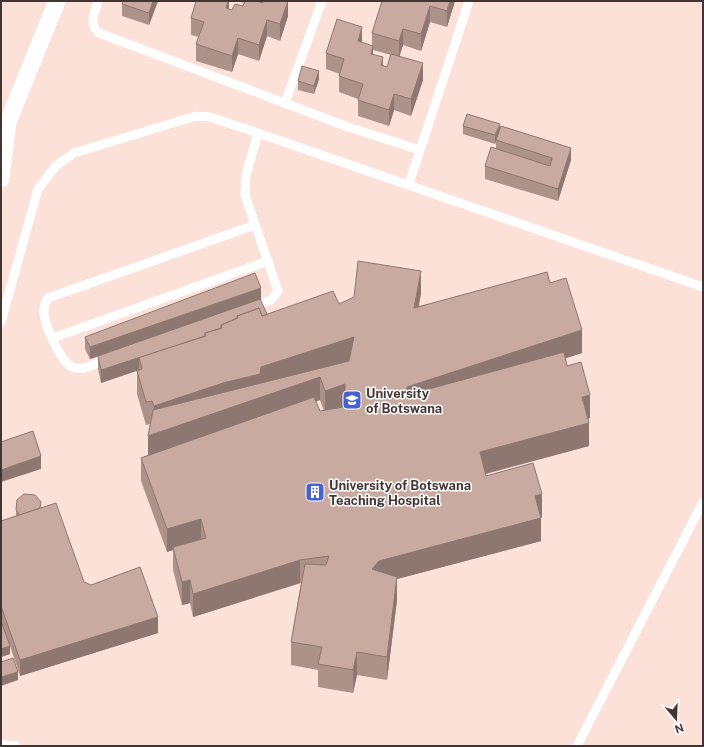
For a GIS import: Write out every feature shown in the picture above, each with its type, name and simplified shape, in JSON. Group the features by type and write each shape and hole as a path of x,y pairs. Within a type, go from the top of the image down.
{"street":[{"path":"1,179 8,122 58,1"}],"lane":[{"path":"98,1 92,24 94,29 99,33 348,127 420,150"},
{"path":"286,104 322,1"},
{"path":"409,184 469,1"},
{"path":"1,322 38,189 56,166 74,153 196,116 210,117 258,133 703,287"},
{"path":"241,310 271,300 276,294 278,288 245,195 246,175 258,133"},
{"path":"117,355 80,369 71,366 57,349 53,338 44,310 48,298 255,225"},
{"path":"53,338 268,261"},
{"path":"577,746 703,502"},
{"path":"1,744 16,746"}],"building":[{"path":"123,1 153,1 149,13 122,4"},
{"path":"196,1 228,1 226,8 232,10 235,4 243,6 245,1 257,1 263,3 263,1 288,1 280,24 267,20 259,45 238,38 232,56 196,44 204,22 191,18"},
{"path":"382,1 450,1 447,11 430,6 421,34 403,29 399,41 372,33"},
{"path":"337,19 362,27 358,41 373,46 371,54 383,57 381,65 387,67 391,54 423,63 411,99 394,94 389,110 358,100 363,84 339,76 344,59 326,53"},
{"path":"302,66 319,71 314,86 298,81"},
{"path":"467,114 500,124 495,135 463,126"},
{"path":"501,126 571,148 558,189 485,166 491,147 550,166 552,158 496,140"},
{"name":"University of Botswana Teaching Hospital","path":"358,261 421,271 414,308 547,272 550,283 566,278 582,330 407,387 407,395 564,352 567,366 581,362 590,395 582,397 589,423 480,452 486,476 533,463 542,494 535,496 541,518 379,561 372,569 397,577 387,657 357,652 353,670 318,664 322,647 291,642 305,564 326,565 329,556 300,560 193,594 190,580 182,582 173,547 206,538 201,519 167,529 141,458 314,397 320,411 343,407 345,403 345,384 325,391 320,377 148,436 153,410 349,361 354,337 261,367 260,374 223,383 154,406 152,401 146,402 137,371 142,369 139,357 206,336 205,333 222,328 221,325 238,318 237,316 259,308 262,316 333,291 339,304 354,297"},
{"path":"255,273 261,288 90,347 85,337"},
{"path":"260,299 267,314 262,316 259,308 237,316 237,318 221,325 221,328 205,333 205,336 101,370 98,356"},
{"path":"33,431 41,456 1,470 1,442"},
{"path":"24,494 35,495 41,502 40,508 20,515 16,510 17,500"},
{"path":"56,503 84,582 91,585 140,567 158,617 20,660 1,606 1,521"},
{"path":"1,621 10,646 1,649"},
{"path":"13,658 18,672 1,677 1,662"}],"place":[{"name":"University of Botswana","path":"352,400"},
{"name":"University of Botswana Teaching Hospital","path":"315,492"}]}
